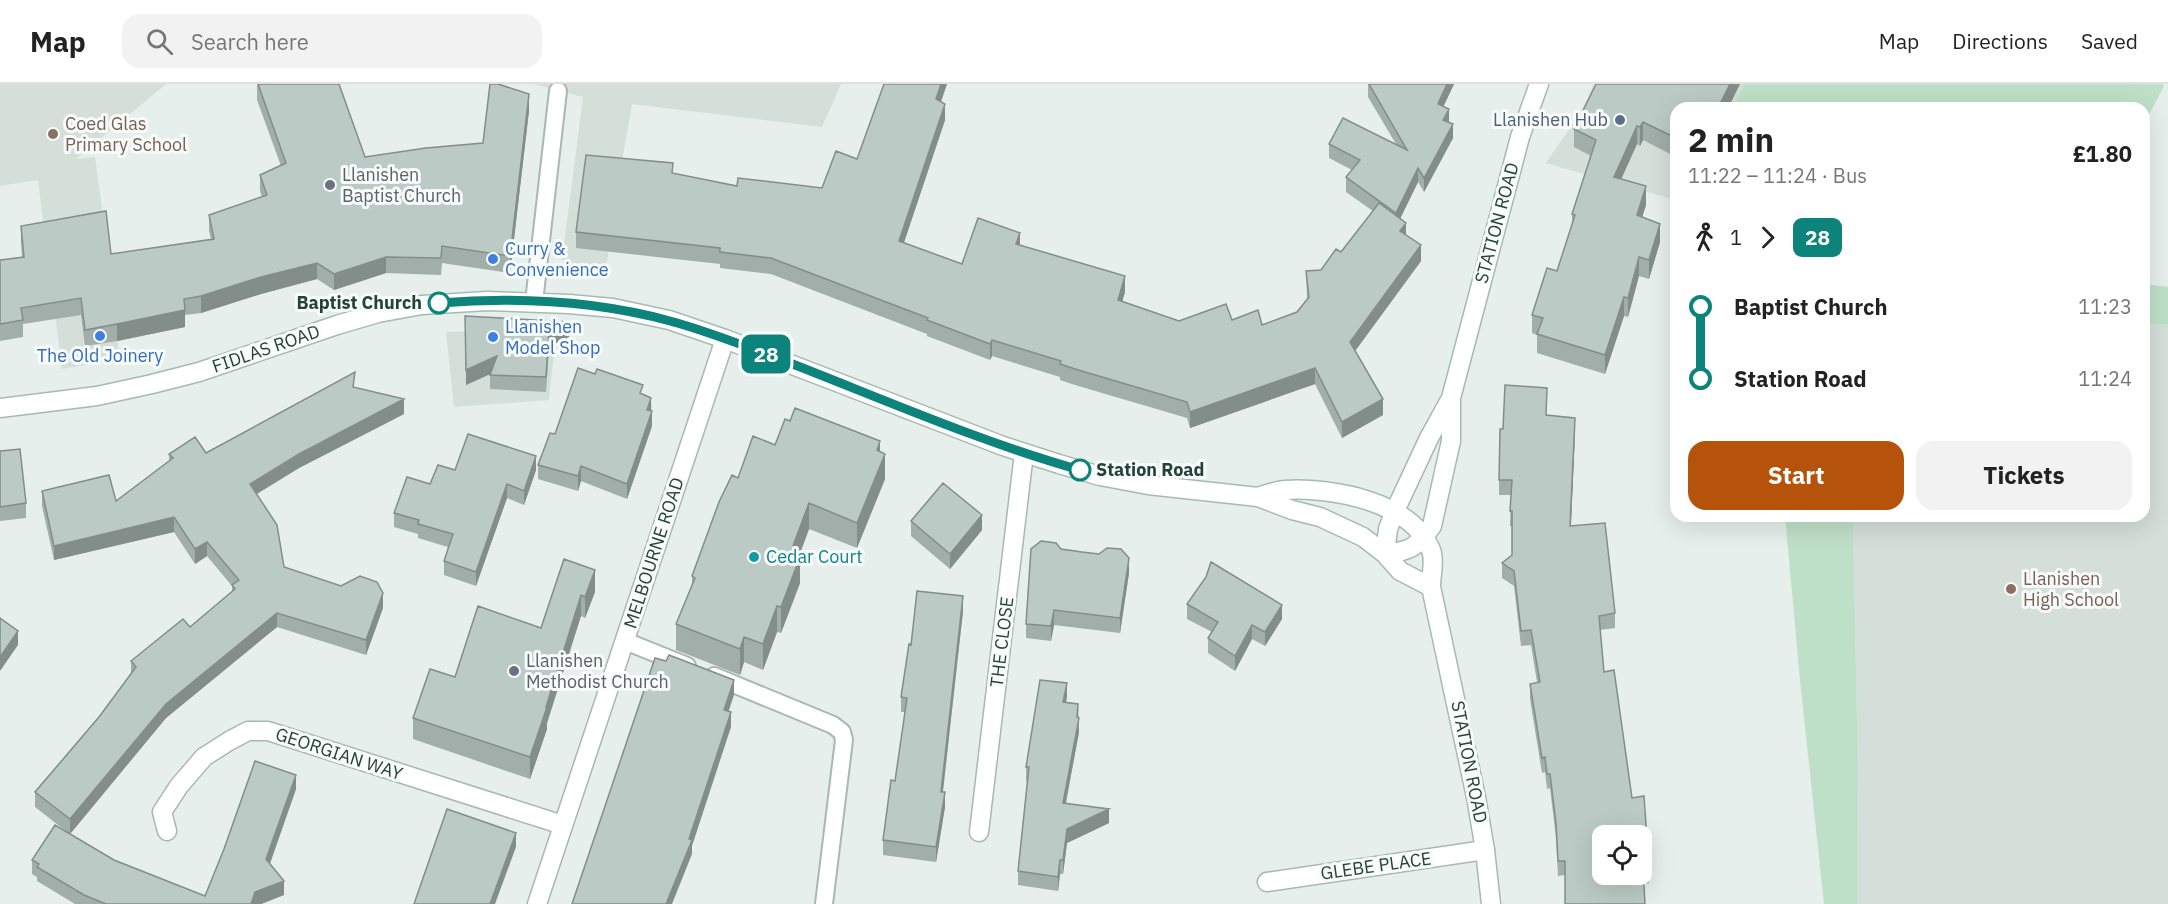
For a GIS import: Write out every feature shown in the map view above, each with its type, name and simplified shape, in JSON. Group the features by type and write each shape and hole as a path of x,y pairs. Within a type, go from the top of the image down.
{"street":[{"name":"STATION ROAD","path":"1385,554 1388,529 1394,513 1429,438 1451,398 1520,137 1539,84"},
{"name":"FIDLAS ROAD","path":"0,408 97,396 152,384 199,372 378,313 422,305 457,302 534,302 613,308 669,321 725,339 1024,453 1100,476 1148,485 1258,497 1292,510 1320,517 1363,537 1385,554 1400,571 1431,587"},
{"name":"MELBOURNE ROAD","path":"537,904 725,339"},
{"name":"STATION ROAD","path":"1424,538 1432,526 1451,441 1451,398"},
{"name":"THE CLOSE","path":"979,832 1024,453"},
{"name":"FIDLAS ROAD","path":"1258,497 1283,490 1316,490 1346,494 1380,505 1411,524 1424,538"},
{"path":"1385,554 1407,551 1424,538 1432,552 1431,587"},
{"name":"STATION ROAD","path":"1431,587 1476,797 1491,904"},
{"name":"GEORGIAN WAY","path":"167,831 162,812 179,786 204,757 248,731 268,731 563,825"},
{"name":"GLEBE PLACE","path":"1267,882 1485,850"}],"lane":[{"path":"534,302 558,91"},
{"path":"625,641 807,713 833,724 842,732 844,740 824,904"}],"shaded area":[{"path":"0,84 166,84 76,159 95,157 120,340 117,341 120,359 62,369 38,180 0,186"},
{"path":"534,84 841,84 822,127 632,104 605,277 568,271 569,261 562,260 583,97"},
{"path":"1594,84 1744,84 1735,102 1670,102 1670,199 1546,163 1582,110"},
{"name":"Llanishen High School","path":"2150,324 2168,325 2168,904 1857,904 1858,772 1853,522 2150,522"},
{"path":"504,330 556,334 549,400 454,407 446,332"}],"green space":[{"path":"1744,84 2162,84 2164,86 2150,113 2150,102 1735,102"},
{"path":"2150,285 2168,287 2168,325 2150,324"},
{"path":"1786,522 1853,522 1858,772 1857,904 1824,904"}],"building":[{"path":"258,84 339,84 365,157 483,143 490,84 498,84 529,94 510,256 442,246 441,258 386,257 334,274 317,263 184,299 185,310 85,330 81,298 21,308 23,320 0,324 0,260 24,257 21,226 106,211 111,254 214,239 209,215 267,195 260,175 286,163"},
{"path":"884,84 941,84 936,99 945,104 899,241 962,264 978,218 1020,233 1016,244 1125,276 1118,300 1179,321 1226,304 1232,320 1258,310 1262,325 1297,312 1309,297 1306,271 1321,270 1336,249 1341,252 1379,203 1406,223 1400,231 1421,245 1350,342 1383,399 1342,422 1315,368 1190,412 1187,402 1075,369 1060,364 1061,361 992,340 990,344 771,258 720,252 720,248 576,232 586,155 673,163 672,173 737,186 738,178 822,188 836,151 857,159"},
{"path":"1369,84 1447,84 1438,104 1449,109 1443,120 1453,124 1424,178 1418,168 1396,213 1346,177 1360,160 1329,144 1343,118 1407,150"},
{"path":"1596,84 1730,84 1721,102 1670,102 1670,135 1643,122 1640,127 1637,126 1614,177 1646,186 1637,215 1660,224 1649,260 1639,257 1628,298 1624,297 1605,355 1537,334 1543,318 1532,315 1547,268 1557,271 1575,215 1572,214 1596,140 1574,129"},
{"path":"465,316 569,322 549,331 546,377 490,375 497,356 466,370"},
{"path":"578,368 595,374 597,369 643,385 640,393 651,398 647,410 652,411 627,484 581,466 578,476 538,465 550,433 555,434"},
{"path":"355,372 353,387 404,399 299,454 250,484 277,525 284,567 341,586 360,576 377,582 383,593 366,640 277,613 166,704 70,819 35,792 99,717 136,667 131,661 183,619 190,627 235,589 232,585 239,580 207,542 195,549 174,517 54,546 42,491 109,475 116,501 173,458 169,454 195,437 206,453"},
{"path":"1505,385 1547,388 1546,415 1575,418 1570,526 1605,523 1615,613 1599,616 1604,672 1614,670 1632,798 1644,796 1646,825 1592,825 1592,885 1644,885 1645,904 1565,904 1565,861 1558,861 1550,774 1547,774 1545,757 1542,758 1530,684 1540,682 1531,630 1521,631 1514,571 1502,563 1512,555 1512,511 1510,511 1512,480 1499,480 1500,429 1503,429"},
{"name":"Cedar Court","path":"795,408 880,441 877,450 885,454 857,523 809,503 790,554 800,557 781,607 777,606 763,644 744,637 740,649 676,624 695,578 692,576 719,502 732,475 738,478 753,436 775,445 785,419 790,421"},
{"path":"468,434 536,456 524,491 507,484 476,572 444,561 453,534 418,524 419,520 394,513 407,477 430,484 438,465 455,470"},
{"path":"20,449 26,503 0,507 0,451"},
{"path":"943,483 982,515 950,554 911,521"},
{"path":"1041,541 1056,543 1061,549 1099,554 1107,548 1121,549 1129,558 1120,618 1054,610 1051,626 1026,624 1031,549"},
{"path":"564,559 595,570 585,597 581,595 530,757 413,718 430,669 455,677 478,606 541,628"},
{"path":"1211,562 1282,605 1265,632 1252,625 1235,656 1208,638 1218,622 1187,604 1206,577"},
{"path":"917,591 963,596 941,792 945,792 936,847 883,840 891,780 895,781 907,698 901,697 909,644 911,645"},
{"path":"0,618 18,631 0,657"},
{"path":"669,655 734,680 724,710 731,712 689,839 692,840 666,904 572,904 655,658 666,661"},
{"path":"1040,680 1067,683 1063,702 1078,704 1077,717 1079,718 1063,803 1109,809 1067,829 1058,877 1018,871 1029,767 1026,767"},
{"path":"255,761 296,775 266,859 284,881 255,892 251,904 106,904 84,895 37,867 39,864 32,860 55,825 114,860 205,896"},
{"path":"447,809 516,833 490,904 414,904"}],"bus line":[{"name":"28","path":"439,303 487,301 569,303 613,308 669,321 725,339 1003,446 1080,470"}],"place":[{"name":"Llanishen Hub","path":"1620,120"},
{"name":"Coed Glas Primary School","path":"53,134"},
{"name":"Llanishen Baptist Church","path":"330,185"},
{"name":"Curry & Convenience","path":"493,259"},
{"name":"Baptist Church","path":"439,303"},
{"name":"The Old Joinery","path":"100,336"},
{"name":"Llanishen Model Shop","path":"493,337"},
{"name":"Station Road","path":"1080,470"},
{"name":"Cedar Court","path":"754,557"},
{"name":"Llanishen High School","path":"2011,589"},
{"name":"Llanishen Methodist Church","path":"514,671"}]}
